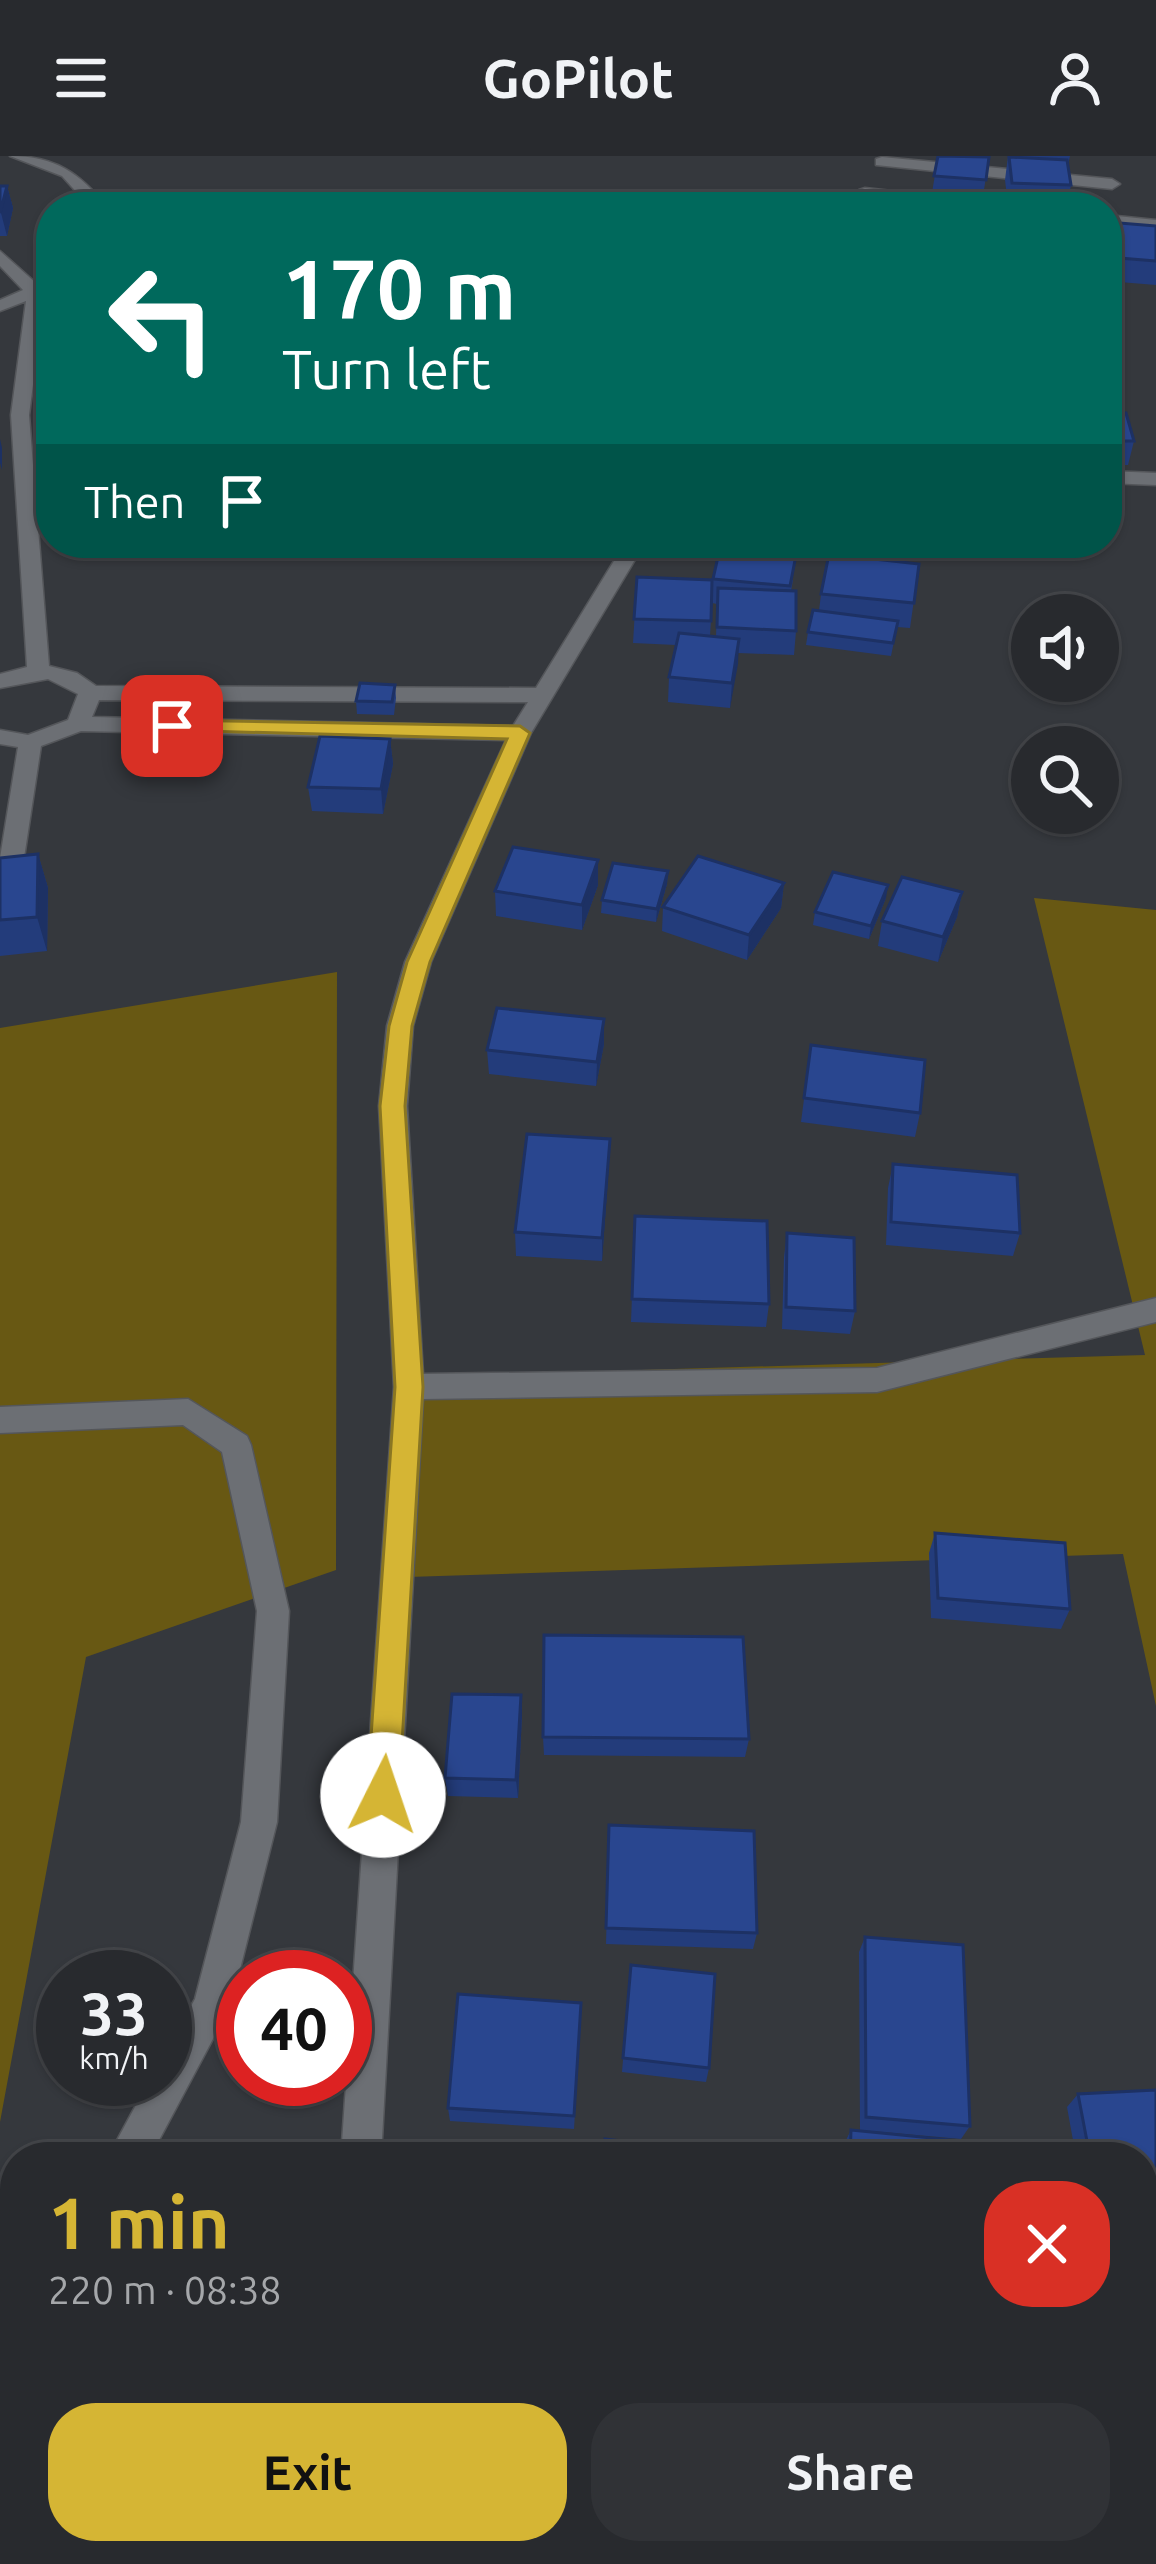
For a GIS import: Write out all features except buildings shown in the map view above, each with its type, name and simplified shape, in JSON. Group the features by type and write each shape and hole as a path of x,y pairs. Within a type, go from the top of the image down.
{"street":[{"path":"18,156 68,173 85,192"},
{"path":"864,192 884,159 1112,184"},
{"path":"1122,222 1156,225"},
{"path":"0,256 36,282"},
{"path":"0,306 36,291"},
{"path":"36,318 10,416 38,669"},
{"path":"1122,478 1156,479"},
{"path":"362,2142 409,1387 392,1106 400,1026 418,962 520,733 626,558"},
{"path":"0,681 38,669 76,677 90,693 542,695"},
{"path":"77,724 90,693"},
{"path":"0,737 30,742 77,724 520,733"},
{"path":"10,871 30,742"},
{"path":"409,1387 877,1381 1156,1310"},
{"path":"0,1420 188,1412 236,1445 273,1611 260,1822 212,2005 136,2142"}],"shaded area":[{"path":"1034,898 1156,910 1156,1706 1123,1554 408,1577 408,1377 1145,1355"},
{"path":"337,972 336,1570 86,1657 0,2122 0,1028"}],"route":[{"path":"172,726 520,733 418,962 400,1026 392,1106 409,1387 383,1795"}]}
